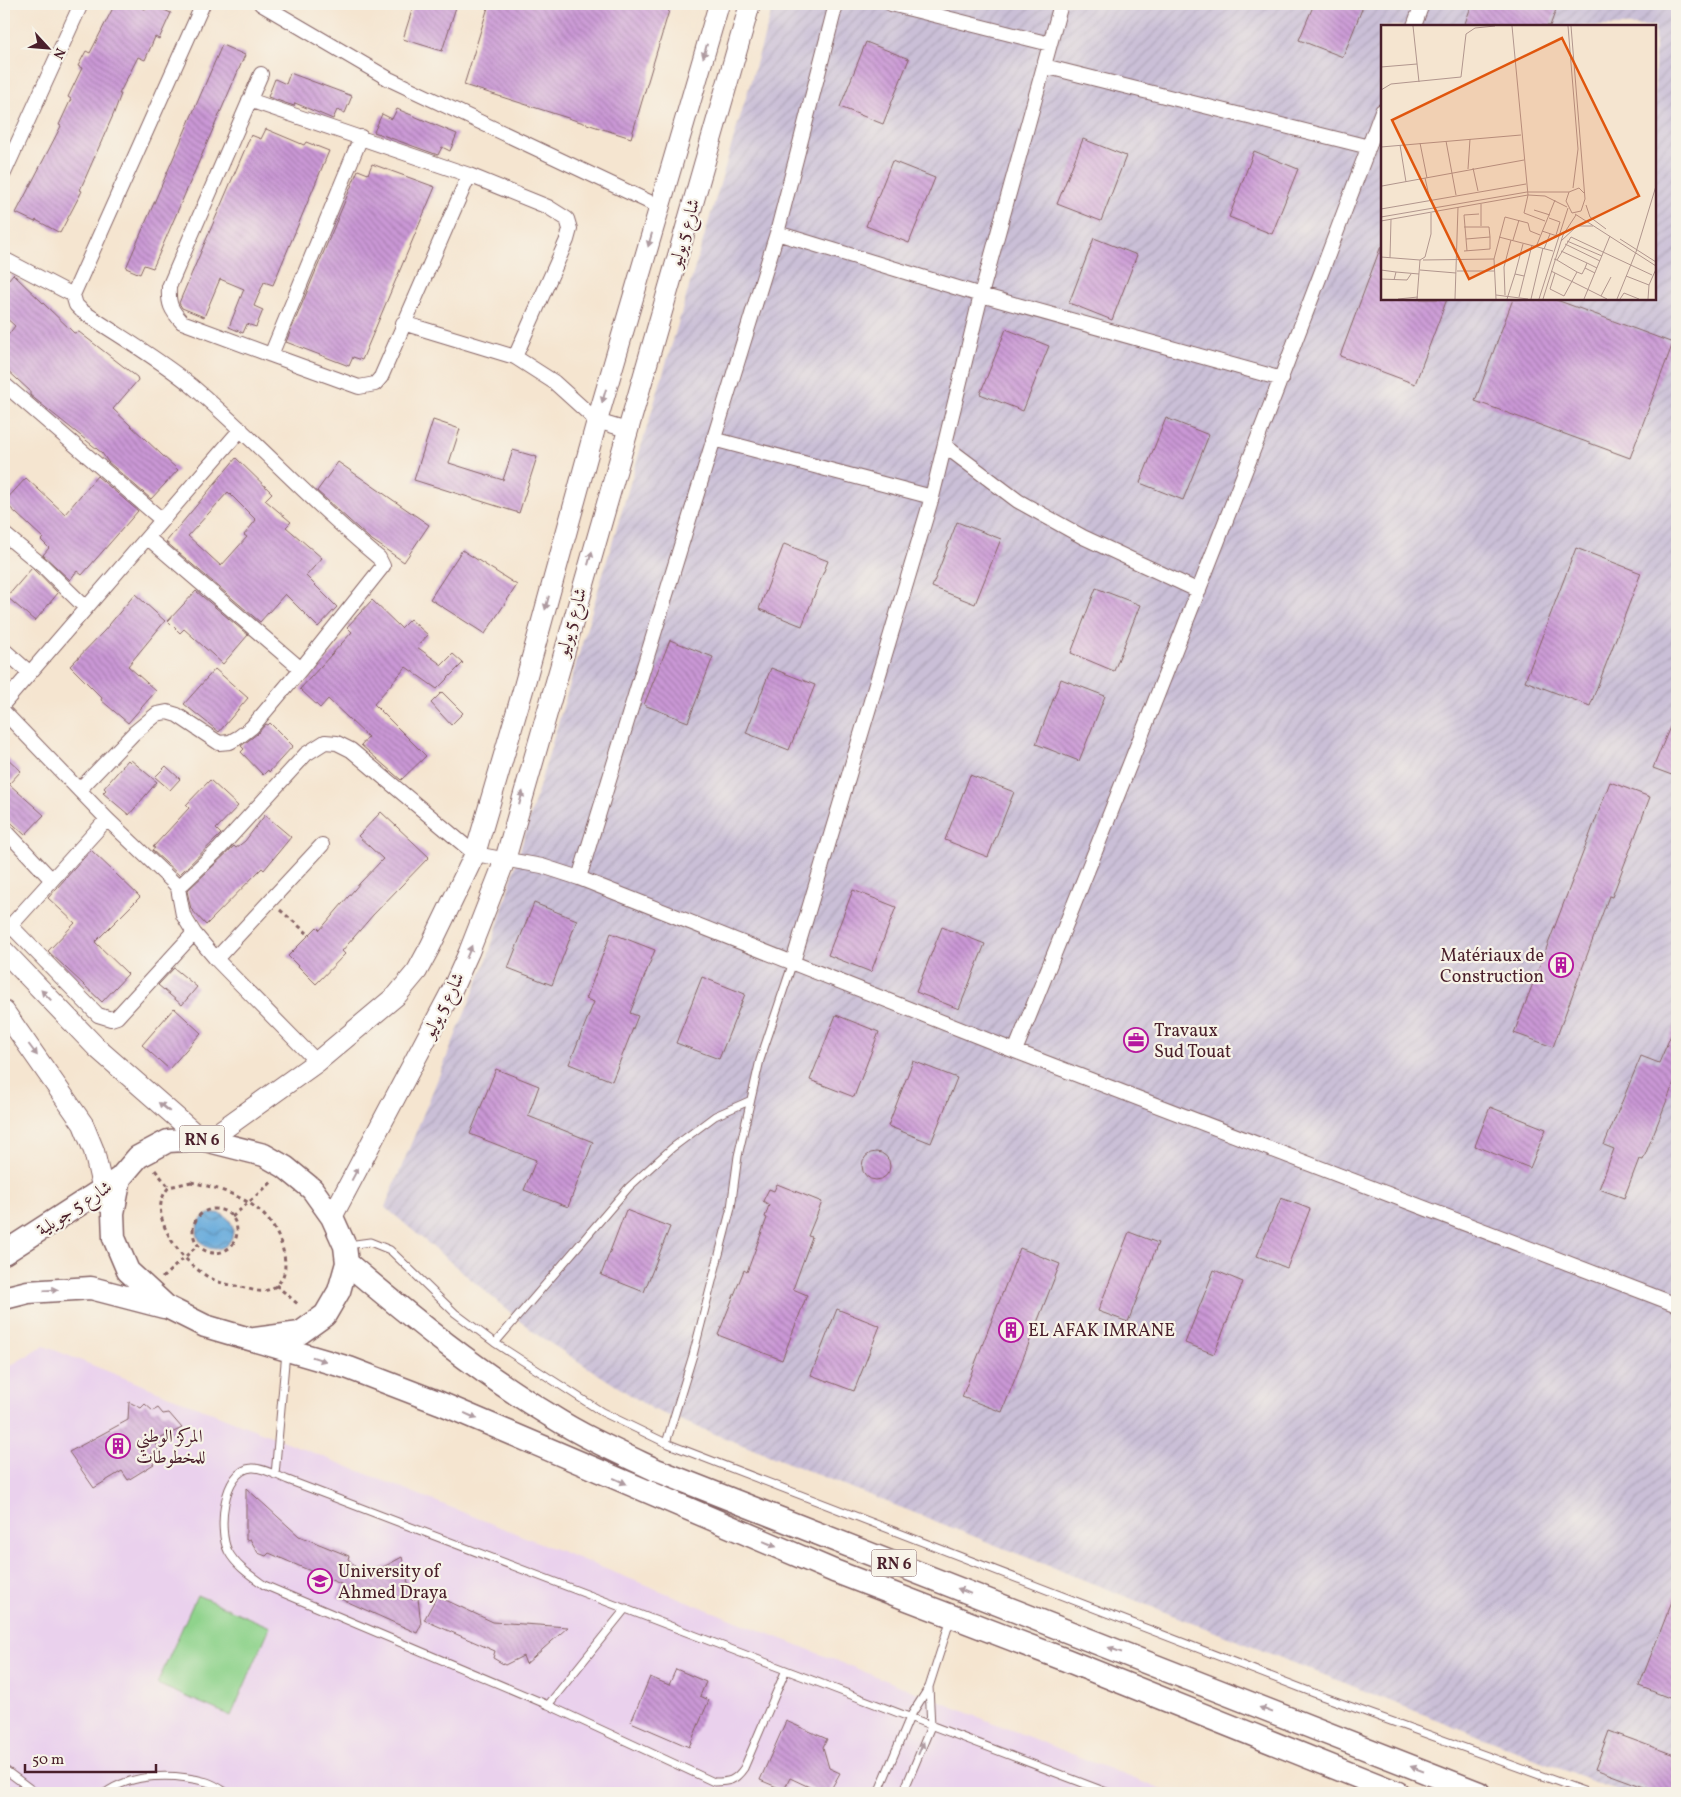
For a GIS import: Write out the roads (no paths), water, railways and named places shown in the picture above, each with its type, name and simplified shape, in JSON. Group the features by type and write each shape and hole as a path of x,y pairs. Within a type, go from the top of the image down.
{"main road":[{"name":"شارع 5 يوليو","path":"204,1139 316,1062 397,995 417,971 475,854 523,690 597,421 718,4"},
{"name":"شارع 5 يوليو","path":"332,1217 451,992 469,952 505,860 750,4"},
{"path":"4,950 97,1048 204,1139"},
{"path":"4,1011 83,1124 94,1151 112,1184"},
{"name":"RN 6","path":"167,1307 128,1271 114,1238 112,1184 138,1157 168,1141 204,1139 264,1155 285,1167 312,1189 332,1217 346,1254 442,1341 520,1397 592,1440 656,1470 1479,1793"},
{"name":"شارع 5 جويلية","path":"4,1253 112,1184"},
{"name":"RN 6","path":"256,1339 300,1333 326,1315 339,1291 346,1254"},
{"name":"RN 6","path":"4,1298 28,1292 91,1288 167,1307 205,1326 256,1339 350,1368 440,1403 834,1571 1398,1793"}],"street":[{"path":"4,173 81,4"},
{"path":"79,790 134,733 157,714 166,712 177,716 219,743 230,742 252,727 381,570 383,562 313,501 241,429 172,370 82,311 76,305 73,295 203,4"},
{"path":"261,4 389,79 660,207"},
{"path":"580,878 777,233 836,4"},
{"path":"891,4 1050,44"},
{"path":"793,962 932,497 981,295 1061,4"},
{"path":"1414,25 1422,4"},
{"path":"1044,66 1369,147"},
{"path":"261,74 169,287 168,303 182,322 359,387 368,386 381,377 403,323 469,176"},
{"path":"249,100 361,137 469,176 548,207 567,219 567,240 515,356"},
{"path":"1015,1051 1282,379 1381,114"},
{"path":"271,355 361,137"},
{"path":"777,233 981,295 1282,379"},
{"path":"4,259 73,295"},
{"path":"403,323 515,356 554,382 597,421 627,430"},
{"path":"4,384 162,520"},
{"path":"4,703 241,429"},
{"path":"713,439 932,497"},
{"path":"945,446 1018,501 1083,537 1199,591"},
{"path":"4,534 43,566 86,608"},
{"path":"148,538 301,669"},
{"path":"4,650 30,673"},
{"path":"4,712 107,819 178,888 183,915 194,933 216,959 316,1062"},
{"path":"178,888 220,848 306,754 325,742 337,743 351,750 475,854 542,866 580,878 1015,1051 1677,1305"},
{"path":"107,819 7,929 98,1015 111,1019 117,1017 138,996 194,933"},
{"path":"4,829 52,880"},
{"path":"216,959 322,846"}],"lane":[{"path":"666,1443 693,1355 731,1208 738,1156 760,1060 793,962"},
{"path":"494,1343 629,1187 672,1148 715,1116 749,1102"},
{"path":"346,1254 370,1242 390,1250 455,1313 494,1343 602,1412 666,1443 1319,1695 1589,1793"},
{"path":"275,1475 286,1349"},
{"path":"785,1672 738,1778 729,1782 714,1782 548,1705 264,1585 242,1569 229,1553 223,1539 221,1519 228,1494 234,1479 241,1472 252,1468 275,1475 626,1608 785,1672 910,1717 1109,1793"},
{"path":"548,1705 626,1608"},
{"path":"878,1793 910,1717 929,1687 952,1617"},
{"path":"903,1793 931,1726 929,1687"},
{"path":"4,1769 36,1793"},
{"path":"104,1793 114,1786 161,1775 208,1782 227,1793"}],"water":[{"path":"215,1213 222,1214 228,1218 232,1224 232,1238 228,1244 222,1248 215,1249 208,1248 202,1244 198,1238 197,1231 198,1224 202,1218 208,1214"}],"place":[{"name":"Matériaux de Construction","path":"1561,965"},
{"name":"Travaux Sud Touat","path":"1136,1040"},
{"name":"EL AFAK IMRANE","path":"1011,1330"},
{"name":"المركز الوطني للمخطوطات","path":"118,1446"},
{"name":"University of Ahmed Draya","path":"320,1581"}]}
